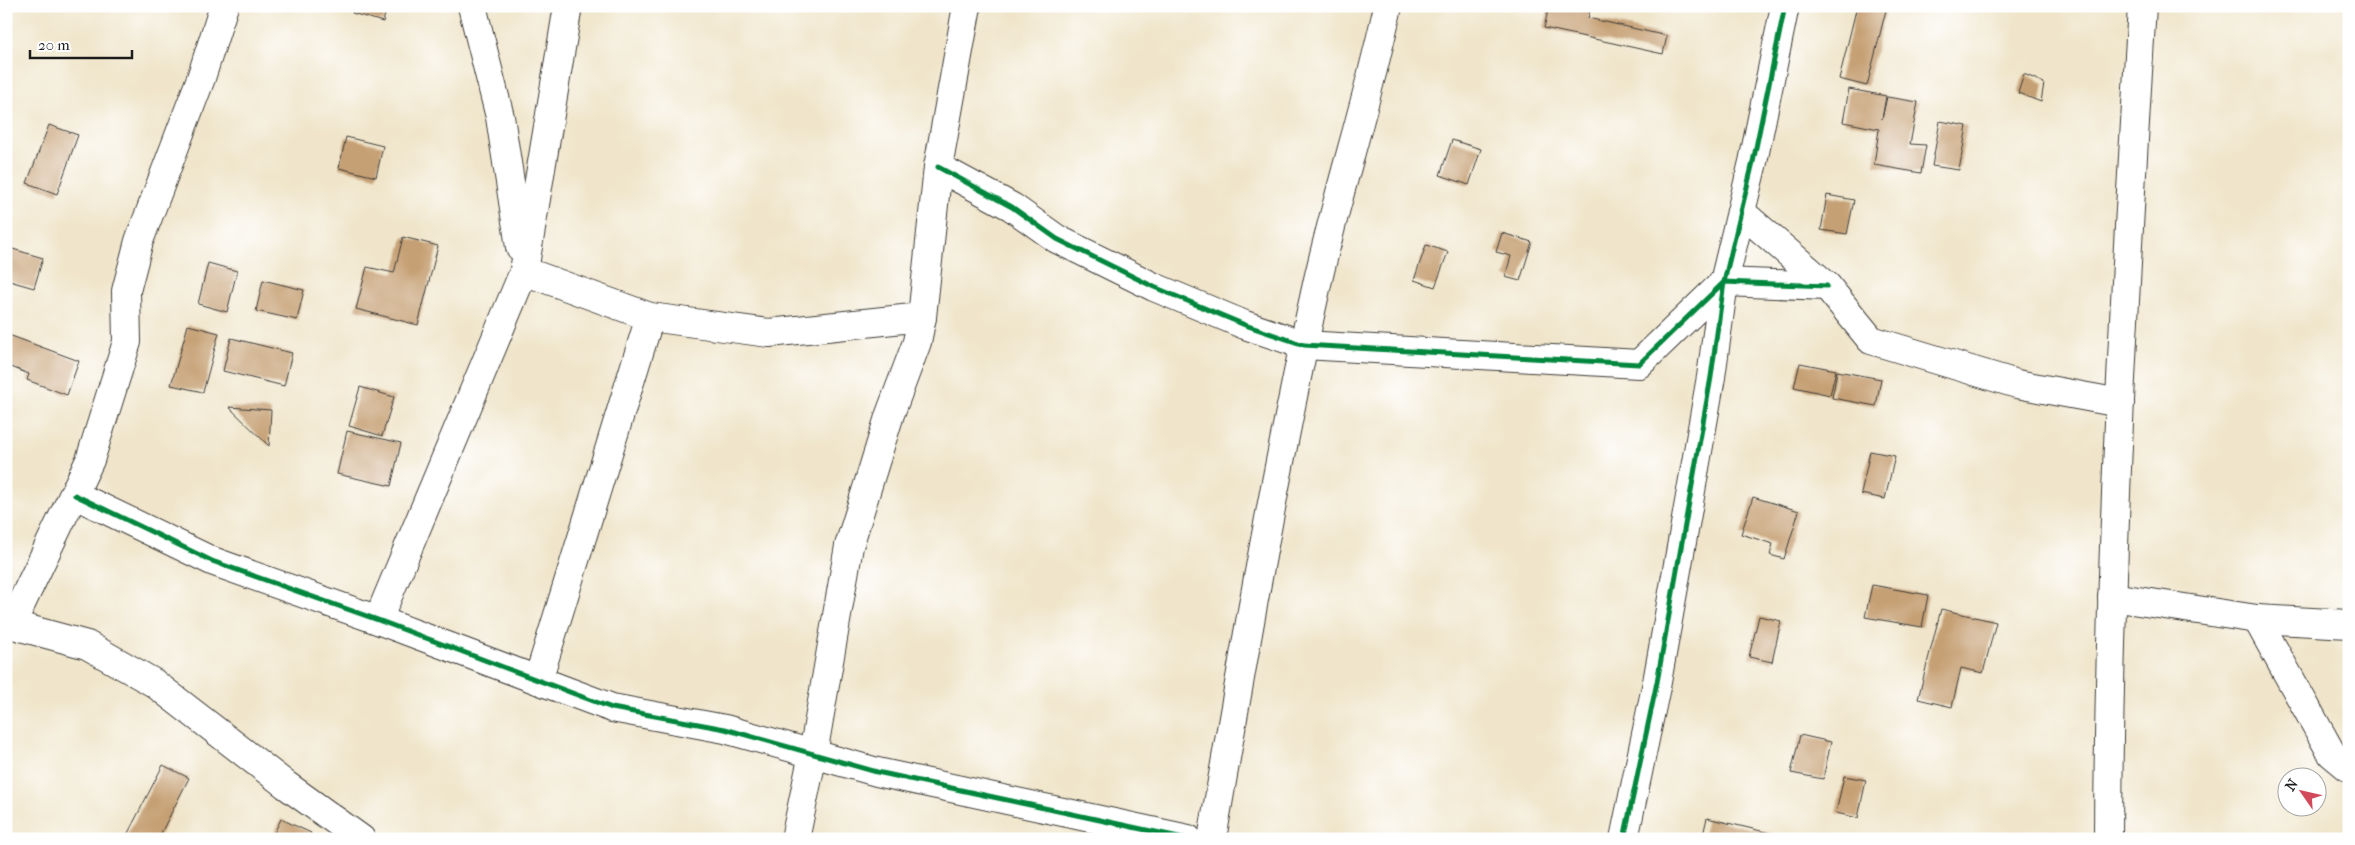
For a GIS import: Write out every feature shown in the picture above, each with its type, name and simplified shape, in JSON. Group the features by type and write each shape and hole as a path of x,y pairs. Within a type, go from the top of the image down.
{"street":[{"path":"224,6 201,78 139,241 126,291 127,342 90,460 75,495 8,624 87,645 154,683 286,785 361,839"},
{"path":"472,6 500,117 524,271"},
{"path":"378,620 524,271 568,6"},
{"path":"795,839 813,754 849,546 890,414 917,342 922,317 938,167 967,6"},
{"path":"1212,839 1263,547 1304,345 1318,281 1388,6"},
{"path":"1624,839 1657,682 1711,377 1724,282 1785,6"},
{"path":"2108,839 2112,597 2125,283 2142,6"},
{"path":"938,167 1012,207 1057,239 1154,287 1245,324 1304,345 1639,364 1724,282 1827,286"},
{"path":"1741,212 1827,286 1871,340 2017,384 2120,403"},
{"path":"524,271 650,317 769,333 922,317"},
{"path":"538,680 650,317"},
{"path":"75,495 212,561 378,620 612,708 725,729 877,772 1188,839"},
{"path":"2112,597 2257,619 2349,624"},
{"path":"2257,619 2332,754 2349,768"}],"building":[{"path":"354,6 387,6 383,22 352,13"},
{"path":"1549,6 1591,6 1588,18 1667,36 1663,54 1544,28"},
{"path":"1857,6 1887,6 1867,86 1839,79"},
{"path":"2024,74 2044,83 2041,102 2018,93"},
{"path":"1849,89 1886,96 1882,119 1887,97 1918,102 1910,144 1926,145 1921,173 1874,165 1879,129 1843,122"},
{"path":"1940,121 1967,126 1959,170 1932,166"},
{"path":"49,125 78,135 57,194 27,183"},
{"path":"346,137 383,146 376,177 339,168"},
{"path":"1452,140 1481,149 1469,185 1440,175"},
{"path":"1827,195 1854,200 1847,234 1821,230"},
{"path":"1502,233 1532,242 1520,281 1505,277 1511,256 1496,252"},
{"path":"403,237 438,246 418,325 356,309 367,267 394,273"},
{"path":"1426,245 1448,252 1435,287 1414,280"},
{"path":"6,247 43,258 34,288 6,280"},
{"path":"208,263 237,271 227,312 198,304"},
{"path":"263,280 304,290 297,320 256,311"},
{"path":"188,325 219,333 203,392 171,385"},
{"path":"6,334 79,361 67,395 27,380 29,374 6,365"},
{"path":"231,338 292,353 284,386 223,371"},
{"path":"1800,363 1836,370 1830,395 1794,387"},
{"path":"1837,371 1881,379 1876,406 1832,398"},
{"path":"360,387 394,397 382,436 349,426"},
{"path":"229,407 271,410 269,446"},
{"path":"347,431 401,443 391,486 337,474"},
{"path":"1870,451 1895,456 1885,499 1861,494"},
{"path":"1753,497 1799,511 1784,559 1770,555 1773,544 1741,534"},
{"path":"1872,585 1928,595 1922,627 1865,617"},
{"path":"1941,609 1996,622 1983,673 1961,668 1952,707 1918,699"},
{"path":"1759,616 1781,621 1772,662 1749,657"},
{"path":"1800,735 1831,742 1823,779 1791,773"},
{"path":"163,765 189,778 158,839 125,839"},
{"path":"1844,776 1866,780 1858,818 1836,813"},
{"path":"1707,818 1782,836 1782,839 1702,839"},
{"path":"281,819 311,833 308,839 271,839"}],"cycle path":[{"path":"1624,839 1657,682 1711,377 1724,282 1753,162 1785,6"},
{"path":"938,167 1012,207 1057,239 1154,287 1245,325 1304,345 1639,364 1724,282 1827,286"},
{"path":"75,495 212,561 378,620 612,708 725,729 877,772 1188,839"}]}
